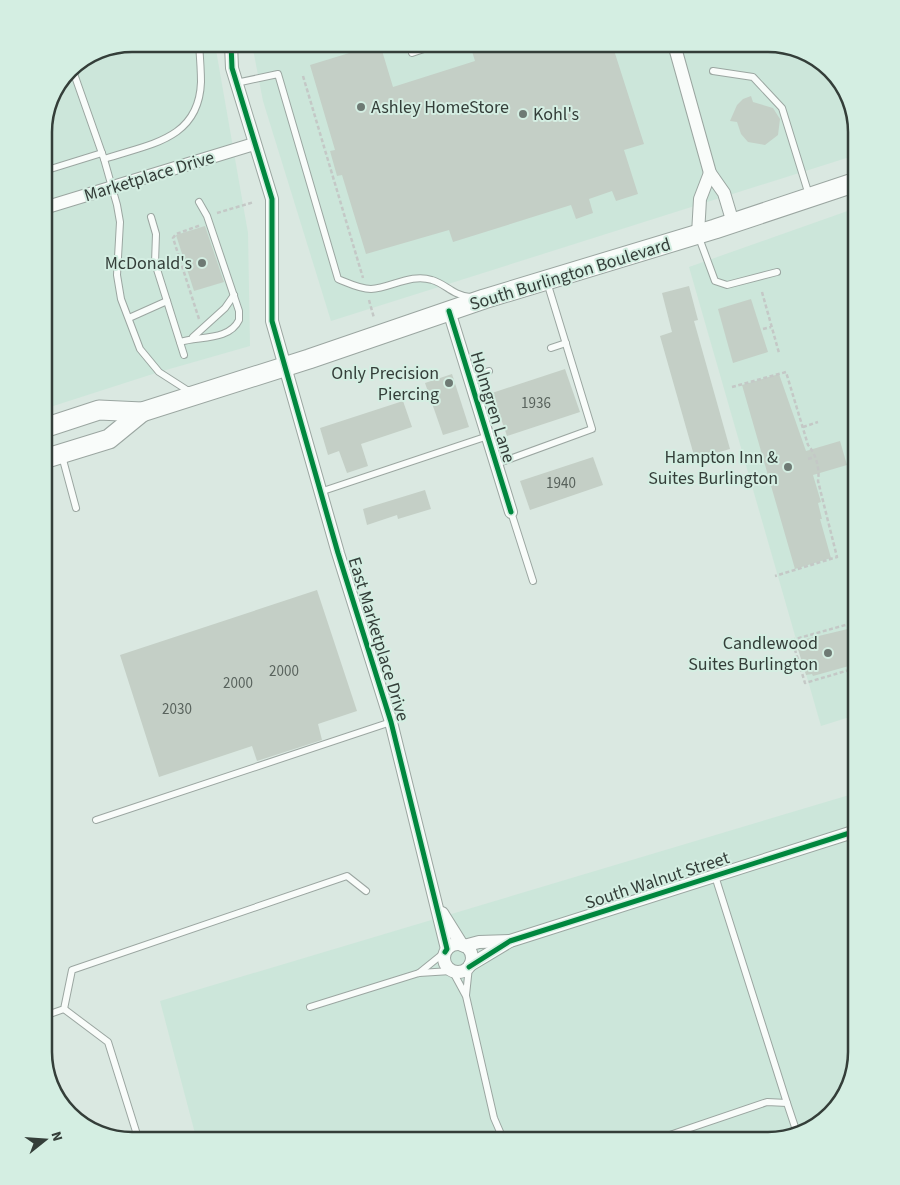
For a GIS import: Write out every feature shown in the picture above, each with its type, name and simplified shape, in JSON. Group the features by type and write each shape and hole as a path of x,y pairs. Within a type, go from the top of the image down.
{"main road":[{"name":"South Burlington Boulevard","path":"53,425 99,410 142,412 284,367 484,299 810,198 848,188"},
{"name":"South Burlington Boulevard","path":"53,457 109,439 142,412"}],"street":[{"name":"East Marketplace Drive","path":"232,52 236,83 272,199 272,321 320,492 391,722 446,951"},
{"path":"676,53 710,173 724,193 733,223"},
{"name":"Marketplace Drive","path":"53,205 254,144"},
{"path":"698,234 700,199 710,173"},
{"name":"Holmgren Lane","path":"449,311 511,512"},
{"name":"South Walnut Street","path":"469,966 510,941 848,834"},
{"name":"East Marketplace Drive","path":"436,904 463,945"},
{"name":"South Walnut Street","path":"463,945 479,942 510,941"},
{"path":"453,945 463,945 471,954 469,966 462,972 452,971 444,962 446,951 453,945"}],"lane":[{"path":"53,169 169,137 184,128 194,115 198,102 201,84 199,52"},
{"path":"713,71 753,77 782,108 810,198"},
{"path":"236,83 278,74 338,279 359,287 372,289 416,278 432,280 459,296 484,299"},
{"path":"75,77 112,186 120,222 117,275 121,299 140,349 159,372 187,390 206,391"},
{"path":"180,342 192,338 213,337 236,326 239,312 207,216 199,202"},
{"path":"151,217 156,234 155,263 184,355"},
{"path":"698,234 715,281 726,285 777,272"},
{"path":"496,464 592,429 546,280"},
{"path":"192,338 226,308 234,295"},
{"path":"129,318 167,301"},
{"path":"551,348 566,343"},
{"path":"470,377 489,371"},
{"path":"320,492 488,436"},
{"path":"62,454 76,508"},
{"name":"Holmgren Lane","path":"511,512 533,581"},
{"path":"96,820 391,722"},
{"path":"64,1009 72,970 347,876 366,891"},
{"path":"715,876 795,1127"},
{"path":"419,973 446,951"},
{"path":"466,996 469,966"},
{"path":"310,1007 419,973 452,971 466,996 494,1118 500,1132"},
{"path":"52,1013 64,1009"},
{"path":"64,1009 108,1042 136,1132"},
{"path":"679,1132 767,1102 787,1103"}],"path":[{"path":"303,76 364,282"},
{"path":"212,214 254,202"},
{"path":"200,325 173,238 176,234 204,224 202,218"},
{"path":"762,292 778,353"},
{"path":"368,298 374,318"},
{"path":"763,330 771,327"},
{"path":"732,387 786,372 819,472 818,481 837,557 775,576"},
{"path":"803,427 818,422"},
{"path":"808,459 814,457"},
{"path":"848,624 792,640 800,661 805,683 848,670"}],"shaded area":[{"path":"132,52 216,52 248,233 250,346 159,372 53,406 53,127 55,111 69,84 80,72 92,63 106,57"},
{"path":"254,52 784,54 808,63 820,72 834,88 843,106 847,122 848,158 331,321 263,101"},
{"path":"848,211 848,718 821,726 689,267"},
{"path":"848,795 847,1063 839,1088 828,1105 812,1119 794,1128 778,1132 195,1132 160,1001"}],"building":[{"name":"Kohl's","path":"351,52 383,52 393,87 475,61 472,53 615,53 644,144 624,150 638,194 616,201 612,191 589,199 593,213 576,219 571,205 453,242 449,230 366,254 342,175 337,176 330,151 335,150 310,65"},
{"path":"751,96 753,102 773,108 780,119 778,135 765,145 748,142 741,134 737,122 730,121 737,105 743,99"},
{"name":"McDonald's","path":"205,226 224,282 194,291 176,235"},
{"path":"689,286 698,320 694,321 730,449 695,459 660,336 672,332 662,293"},
{"path":"751,299 768,352 733,363 718,309"},
{"path":"565,369 580,412 507,436 492,393"},
{"path":"452,374 469,427 443,435 425,383"},
{"name":"Hampton Inn & Suites Burlington","path":"779,374 806,451 840,441 847,465 813,475 821,502 818,503 822,519 820,519 831,558 795,569 742,385"},
{"path":"403,401 412,427 361,444 368,466 347,473 339,451 328,455 320,428"},
{"path":"593,457 603,485 530,510 520,481"},
{"path":"425,490 431,509 398,519 397,515 367,525 363,509"},
{"path":"317,590 357,711 318,724 322,740 257,761 252,746 159,777 120,655"},
{"name":"Candlewood Suites Burlington","path":"848,629 848,666 813,676 812,674 806,675 797,646 803,644 802,640"}],"cycle path":[{"path":"231,52 232,68 272,199 272,321 338,553 391,722 447,949 445,952"},
{"path":"449,311 511,512"},
{"path":"469,967 510,941 848,834"}],"place":[{"name":"Ashley HomeStore","path":"361,107"},
{"name":"Kohl's","path":"523,114"},
{"name":"McDonald's","path":"202,263"},
{"name":"Only Precision Piercing","path":"449,383"},
{"name":"Hampton Inn & Suites Burlington","path":"788,467"},
{"name":"Candlewood Suites Burlington","path":"828,653"}]}
